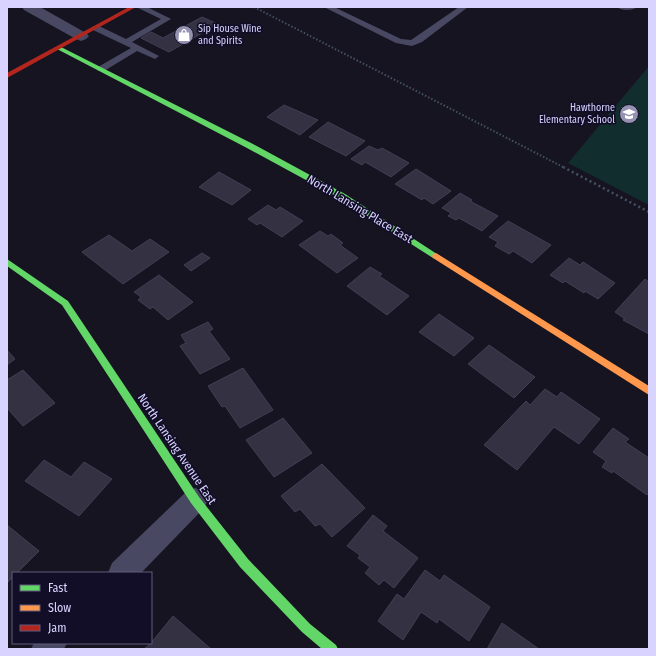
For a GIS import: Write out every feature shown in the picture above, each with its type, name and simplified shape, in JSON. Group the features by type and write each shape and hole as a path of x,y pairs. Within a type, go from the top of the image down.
{"street":[{"path":"28,7 81,36"},
{"path":"7,76 133,7"},
{"name":"North Lansing Place East","path":"59,48 250,146 342,196 649,391"},
{"name":"North Lansing Avenue East","path":"7,262 65,303 195,500 244,563 306,628 332,649"},
{"path":"123,572 195,500"}],"lane":[{"path":"126,42 167,19 140,7"},
{"path":"328,7 341,9 399,41 412,43 419,40 464,7"},
{"path":"621,7 633,7"},
{"path":"96,28 154,56"},
{"path":"101,69 137,48"}],"path":[{"path":"254,7 649,212"}],"green space":[{"name":"Hawthorne Elementary School","path":"649,66 649,205 568,163"}],"building":[{"name":"Sip House Wine and Spirits","path":"202,17 218,24 169,52 141,38 151,32 163,38"},
{"path":"284,105 318,120 300,135 267,117"},
{"path":"328,122 365,141 346,156 309,137"},
{"path":"369,146 378,150 382,148 409,163 391,177 365,162 362,165 351,159"},
{"path":"416,169 451,191 433,204 424,198 422,200 395,184"},
{"path":"219,172 251,190 232,205 199,187"},
{"path":"460,193 472,200 470,201 498,216 482,231 459,218 456,220 448,216 451,213 442,208"},
{"path":"268,205 276,210 280,207 303,221 282,237 260,223 257,225 248,219"},
{"path":"508,221 551,245 532,263 513,251 509,254 495,246 498,242 489,237"},
{"path":"320,231 328,236 331,234 343,243 340,245 358,258 337,273 299,245"},
{"path":"109,235 132,251 150,239 169,252 123,284 82,252"},
{"path":"202,253 210,258 191,271 184,265"},
{"path":"569,258 580,265 583,262 615,283 598,299 585,291 584,293 565,281 563,283 550,275"},
{"path":"370,267 382,274 379,276 409,296 387,315 347,286"},
{"path":"159,275 193,302 168,320 153,307 150,309 138,300 141,297 134,292"},
{"path":"645,279 649,282 649,334 623,320 625,319 615,312"},
{"path":"439,314 474,338 454,356 419,332"},
{"path":"208,322 213,329 209,331 230,359 200,374 180,346 186,343 181,335"},
{"path":"489,345 535,377 514,398 468,364"},
{"path":"7,350 15,359 7,365"},
{"path":"243,368 273,410 240,428 225,406 222,407 208,386"},
{"path":"23,370 55,403 23,426 7,408 7,380"},
{"path":"545,389 557,397 561,392 600,419 579,444 554,427 517,470 484,445 526,401 530,405"},
{"path":"283,418 312,453 274,477 246,440"},
{"path":"613,428 629,439 625,442 649,458 649,492 647,495 613,471 612,473 602,467 606,461 593,452"},
{"path":"44,460 71,477 84,462 112,479 79,516 25,481"},
{"path":"322,464 365,508 332,537 320,524 315,526 300,509 295,512 281,496"},
{"path":"373,515 387,526 383,531 418,558 394,588 384,580 379,585 365,573 370,567 358,558 360,555 347,546"},
{"path":"7,525 39,551 18,572 12,572 12,578 7,583"},
{"path":"425,570 440,581 444,575 490,607 469,641 439,619 437,623 421,612 403,640 378,621 397,594 404,599"},
{"path":"173,616 211,649 144,649 152,644 152,642"},
{"path":"502,623 539,649 487,649"}],"traffic: fast":[{"path":"59,48 250,146 342,196 436,256"},
{"path":"7,262 65,303 195,500 244,563 306,628 332,649"}],"traffic: slow":[{"path":"436,256 649,391"}],"traffic: jam":[{"path":"7,76 133,7"}],"place":[{"name":"Sip House Wine and Spirits","path":"184,35"},
{"name":"Hawthorne Elementary School","path":"629,114"}]}
